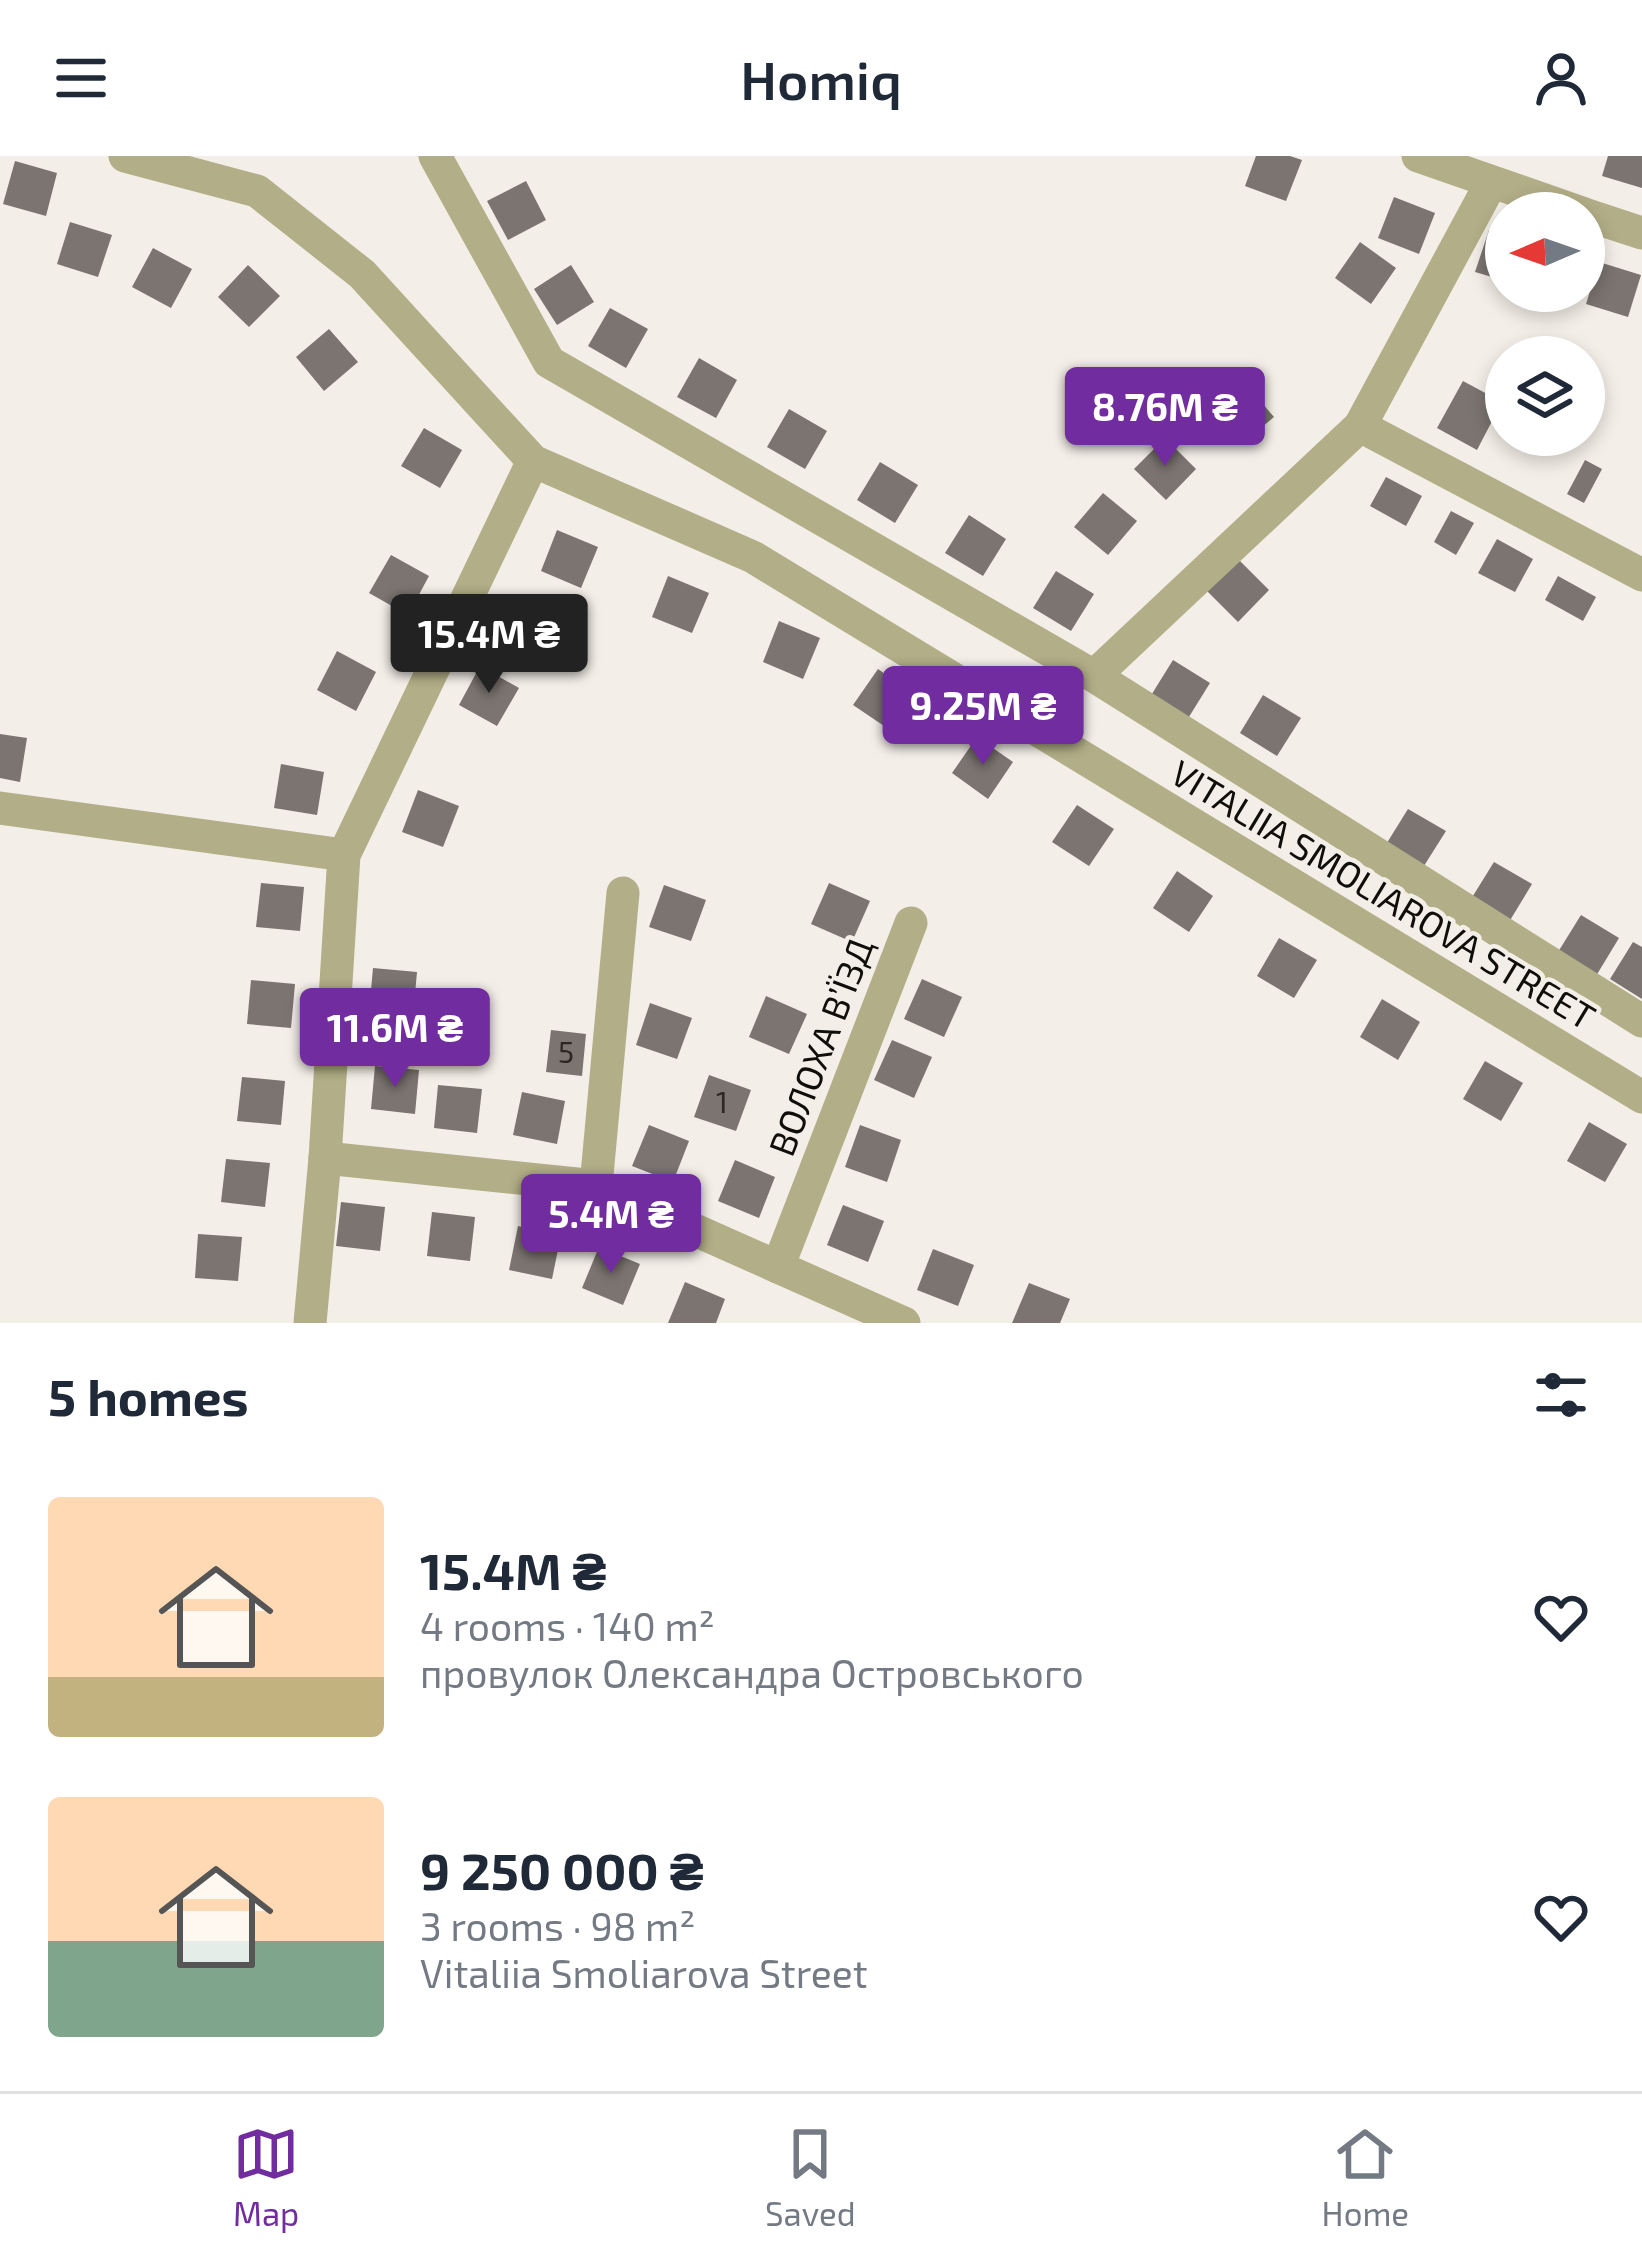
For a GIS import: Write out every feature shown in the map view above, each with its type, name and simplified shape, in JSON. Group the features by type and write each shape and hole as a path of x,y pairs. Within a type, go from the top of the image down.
{"street":[{"name":"VITALIIA SMOLIAROVA STREET","path":"124,156 257,191 362,274 533,461 753,557 1642,1097"},
{"name":"VITALIIA SMOLIAROVA STREET","path":"435,156 549,362 1094,676 1642,1021"},
{"path":"1418,156 1519,192"},
{"path":"1094,676 1360,426 1491,183"},
{"path":"1605,220 1642,233"},
{"path":"1360,426 1642,575"},
{"path":"310,1323 344,855 533,461"},
{"path":"0,808 344,855"},
{"path":"596,1186 623,893"},
{"name":"ВОЛОХА В’ЇЗД","path":"778,1267 911,923"},
{"path":"325,1158 596,1186 904,1323"}],"building":[{"path":"1256,156 1302,160 1286,201 1245,186"},
{"path":"1608,156 1642,156 1642,188 1602,176"},
{"path":"15,161 57,173 46,216 3,204"},
{"path":"526,181 546,220 508,240 487,201"},
{"path":"1394,197 1435,213 1419,254 1378,238"},
{"path":"70,222 112,235 98,277 57,264"},
{"path":"1360,242 1396,268 1371,304 1335,278"},
{"path":"1485,242 1485,275 1475,272"},
{"path":"153,248 192,269 171,308 132,287"},
{"path":"1605,264 1641,275 1628,317 1605,310"},
{"path":"248,265 280,296 249,327 218,297"},
{"path":"571,265 594,302 557,325 534,289"},
{"path":"610,308 648,329 626,368 588,346"},
{"path":"329,329 358,362 324,391 296,357"},
{"path":"699,358 737,380 716,418 677,397"},
{"path":"1463,381 1485,393 1485,435 1477,450 1437,428"},
{"path":"1245,383 1274,417 1240,445 1212,411"},
{"path":"789,409 827,431 805,469 767,447"},
{"path":"424,428 462,450 440,488 401,466"},
{"path":"1165,438 1196,469 1166,500 1134,469"},
{"path":"1585,460 1602,469 1584,503 1567,494"},
{"path":"880,462 918,485 895,523 857,500"},
{"path":"1386,477 1422,496 1406,526 1370,506"},
{"path":"1103,493 1137,521 1108,555 1074,527"},
{"path":"1451,511 1474,523 1456,555 1434,542"},
{"path":"969,515 1006,539 983,576 945,553"},
{"path":"557,530 598,547 581,588 541,571"},
{"path":"1497,539 1533,559 1515,592 1478,573"},
{"path":"391,555 429,576 408,615 369,593"},
{"path":"1238,559 1269,590 1238,622 1207,591"},
{"path":"1056,571 1094,594 1071,631 1033,608"},
{"path":"668,576 709,593 692,633 652,617"},
{"path":"1558,576 1596,597 1583,621 1545,600"},
{"path":"505,597 542,620 520,658 482,636"},
{"path":"779,621 820,638 803,679 763,662"},
{"path":"337,651 376,672 356,711 317,690"},
{"path":"1173,660 1210,683 1187,720 1150,697"},
{"path":"480,666 519,688 497,726 459,705"},
{"path":"878,669 914,694 890,730 853,705"},
{"path":"1263,695 1301,718 1277,756 1240,733"},
{"path":"0,734 27,738 20,782 0,778"},
{"path":"977,737 1013,762 988,799 952,773"},
{"path":"281,764 324,772 317,815 274,808"},
{"path":"418,790 459,806 443,847 402,832"},
{"path":"1077,805 1114,829 1089,866 1052,842"},
{"path":"1408,809 1446,831 1422,869 1385,846"},
{"path":"1494,862 1532,884 1509,922 1471,899"},
{"path":"1177,871 1213,896 1189,932 1153,908"},
{"path":"261,883 304,887 300,931 256,927"},
{"path":"829,883 870,901 852,942 811,924"},
{"path":"664,885 706,900 691,941 649,927"},
{"path":"1581,915 1619,938 1596,976 1558,952"},
{"path":"1279,938 1317,960 1294,998 1257,976"},
{"path":"1633,942 1642,947 1642,999 1610,979"},
{"path":"373,968 417,972 413,1016 369,1012"},
{"path":"922,979 962,997 944,1037 904,1019"},
{"path":"251,980 295,984 291,1028 247,1024"},
{"path":"766,996 807,1014 789,1054 749,1037"},
{"path":"1382,999 1420,1022 1398,1060 1360,1037"},
{"path":"650,1003 692,1018 677,1059 636,1045"},
{"path":"551,1030 586,1034 582,1076 546,1072"},
{"path":"892,1040 932,1057 914,1098 874,1080"},
{"path":"1485,1061 1523,1083 1501,1121 1463,1099"},
{"path":"375,1066 419,1070 415,1114 371,1109"},
{"path":"709,1075 751,1090 736,1131 694,1117"},
{"path":"242,1077 285,1081 281,1125 237,1121"},
{"path":"438,1085 482,1089 477,1133 434,1128"},
{"path":"522,1092 565,1101 557,1144 513,1135"},
{"path":"1589,1122 1627,1144 1605,1182 1567,1161"},
{"path":"649,1125 689,1141 673,1182 632,1166"},
{"path":"860,1125 901,1140 887,1182 845,1167"},
{"path":"226,1159 270,1163 265,1207 221,1202"},
{"path":"735,1160 775,1177 759,1218 718,1201"},
{"path":"341,1202 385,1207 380,1251 336,1246"},
{"path":"843,1205 884,1221 868,1262 827,1245"},
{"path":"432,1212 475,1217 470,1261 427,1256"},
{"path":"518,1226 561,1235 552,1279 509,1270"},
{"path":"198,1234 242,1237 238,1281 195,1278"},
{"path":"599,1247 640,1264 623,1305 582,1288"},
{"path":"933,1249 974,1265 958,1306 917,1290"},
{"path":"685,1282 725,1299 716,1323 668,1323"},
{"path":"1029,1283 1070,1299 1060,1323 1012,1323"}]}
